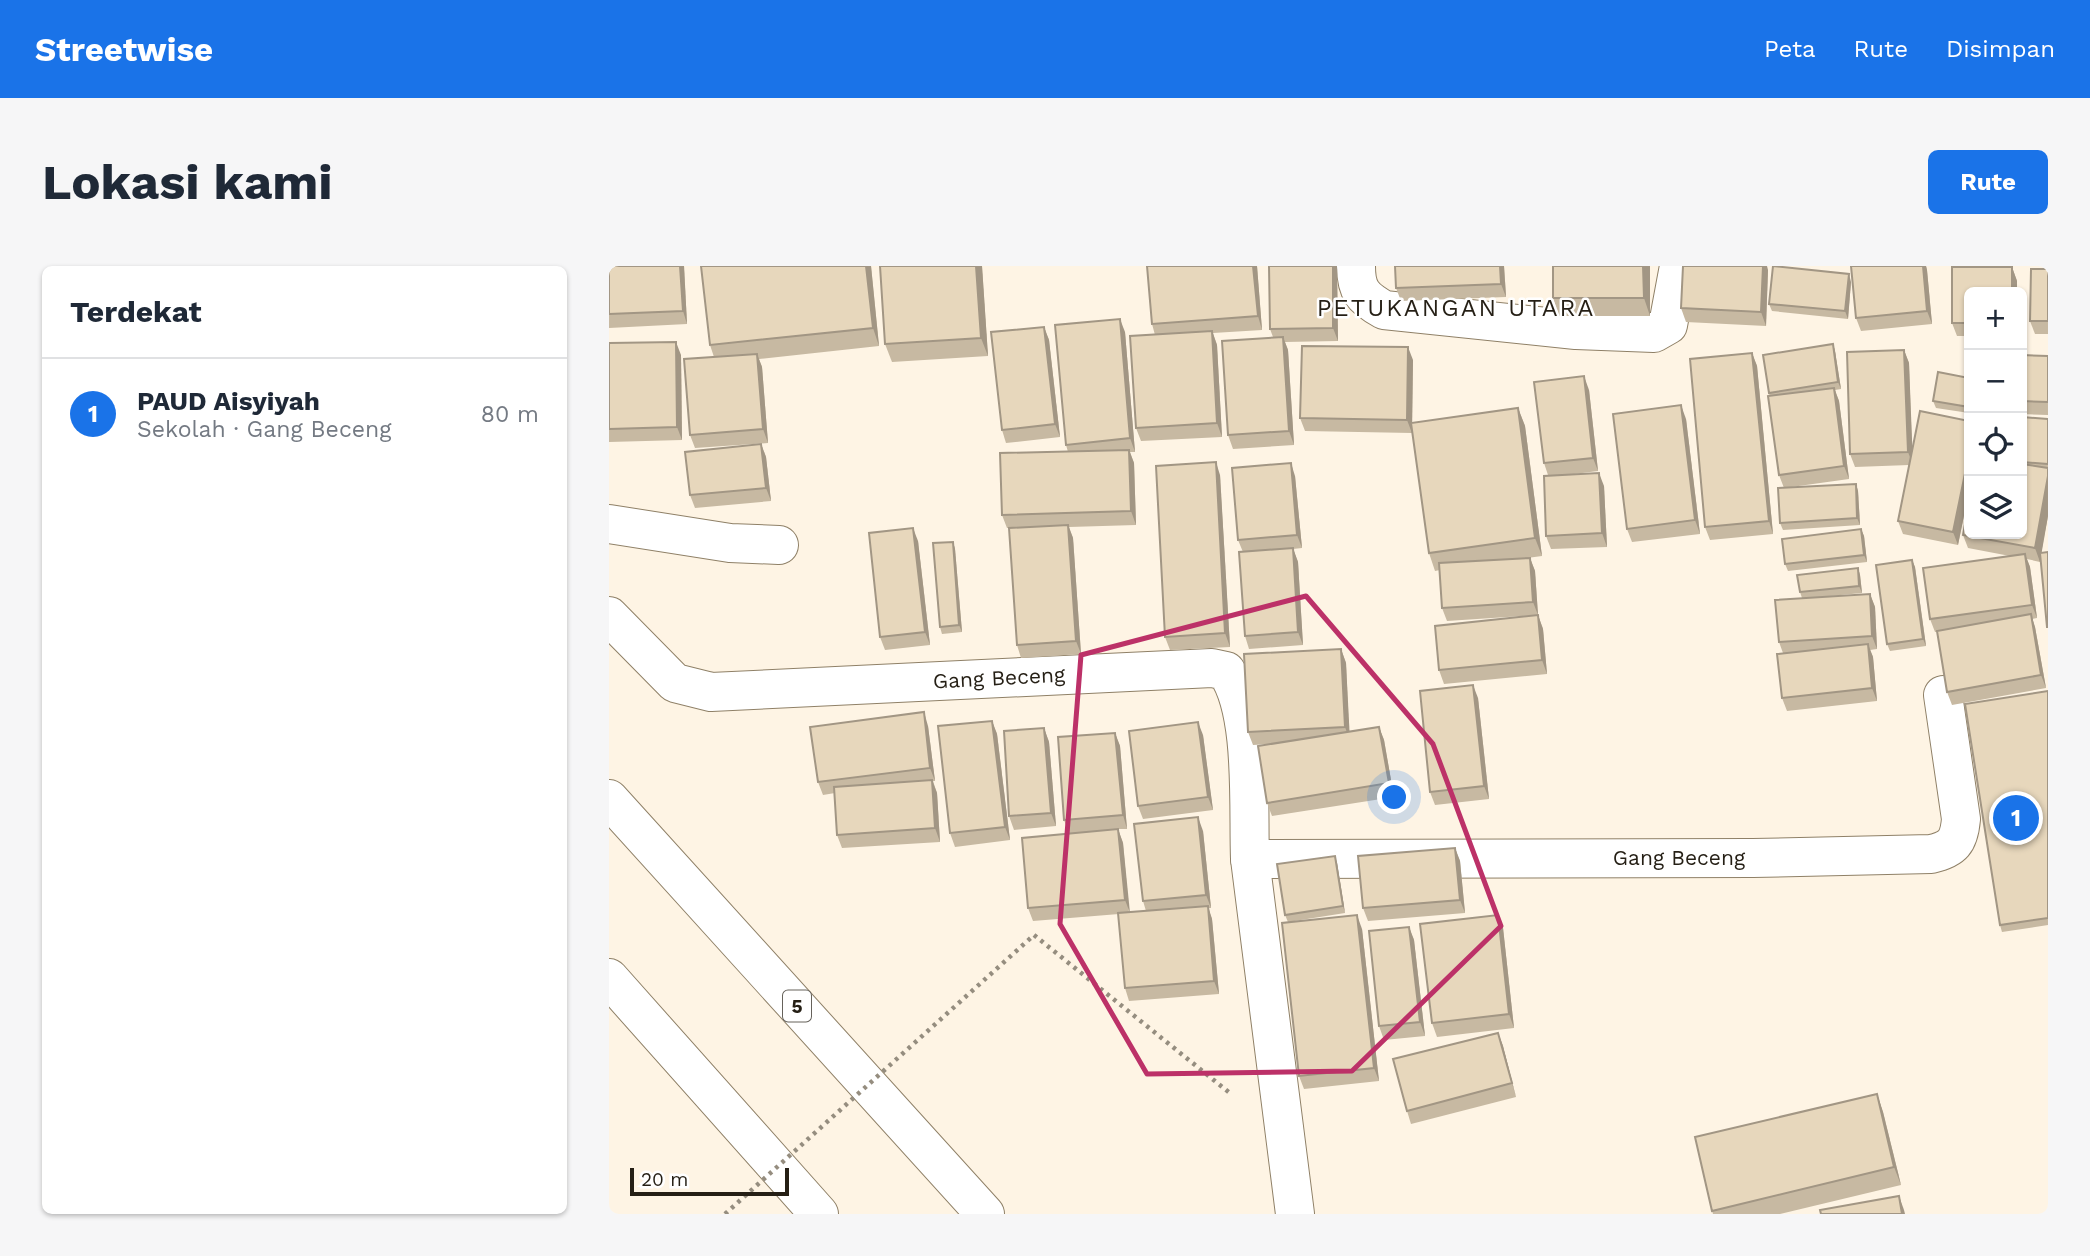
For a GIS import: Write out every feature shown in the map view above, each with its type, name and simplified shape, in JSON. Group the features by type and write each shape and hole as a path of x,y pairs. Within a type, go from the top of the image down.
{"main road":[{"path":"1356,266 1359,291 1367,300 1384,310 1576,330 1654,333 1668,325 1679,266"},
{"path":"609,524 730,542 779,545"},
{"name":"Gang Beceng","path":"609,616 674,683 711,692 1198,669 1226,671 1237,686 1244,714 1250,859 1294,1214"},
{"name":"Gang Beceng","path":"1250,859 1753,858 1931,854 1948,850 1959,838 1961,820 1943,695"},
{"name":"5","path":"609,799 985,1214"},
{"path":"609,978 819,1214"}],"path":[{"path":"725,1214 1034,935 1214,1082"}],"highlighted area":[{"path":"1306,596 1433,744 1501,926 1352,1071 1147,1074 1060,924 1081,655"}],"building":[{"path":"609,266 680,266 683,311 609,314"},
{"path":"701,266 866,266 873,328 710,345"},
{"path":"880,266 976,266 981,338 885,344"},
{"path":"1147,266 1253,266 1258,316 1152,324"},
{"path":"1269,266 1333,266 1333,328 1270,329"},
{"path":"1395,266 1500,266 1501,284 1396,288"},
{"path":"1553,266 1643,266 1644,298 1553,298"},
{"path":"1683,266 1763,266 1761,312 1681,308"},
{"path":"1773,266 1849,274 1845,311 1769,304"},
{"path":"1851,266 1923,266 1927,311 1856,318"},
{"path":"1952,267 2012,267 2012,287 1964,287 1964,323 1952,323"},
{"path":"2031,269 2048,269 2048,321 2030,321"},
{"path":"1120,319 1130,438 1066,445 1055,325"},
{"path":"1044,327 1055,424 1002,430 991,332"},
{"path":"1212,331 1217,423 1136,428 1130,336"},
{"path":"1283,337 1289,431 1228,435 1222,341"},
{"path":"676,342 677,427 609,429 609,343"},
{"path":"1833,344 1838,382 1769,393 1763,355"},
{"path":"1302,346 1408,347 1407,420 1300,418"},
{"path":"1904,350 1908,452 1850,454 1847,352"},
{"path":"1752,353 1769,521 1705,527 1690,359"},
{"path":"757,354 763,429 690,435 684,359"},
{"path":"2027,355 2048,356 2048,402 2027,401"},
{"path":"1938,372 1964,377 1964,406 1933,401"},
{"path":"1584,376 1593,458 1544,463 1534,382"},
{"path":"1834,388 1844,466 1779,475 1768,396"},
{"path":"1681,405 1695,520 1627,529 1613,414"},
{"path":"1518,408 1535,538 1429,553 1411,423"},
{"path":"1920,411 1964,420 1964,478 1953,532 1898,521"},
{"path":"2027,417 2048,419 2048,464 2027,462"},
{"path":"761,444 766,488 690,495 685,452"},
{"path":"1129,450 1131,511 1002,515 1000,453"},
{"path":"1216,462 1225,633 1165,637 1156,466"},
{"path":"1291,463 1297,535 1238,540 1232,468"},
{"path":"2027,465 2048,468 2035,548 1985,539 2027,539"},
{"path":"1599,473 1602,533 1546,536 1544,476"},
{"path":"1856,484 1857,518 1780,523 1778,488"},
{"path":"1068,525 1076,641 1017,645 1009,528"},
{"path":"913,528 925,632 880,637 869,533"},
{"path":"1861,529 1864,555 1785,564 1782,539"},
{"path":"953,542 959,625 940,627 933,543"},
{"path":"1293,548 1298,632 1245,636 1239,552"},
{"path":"2048,552 2048,627 2047,627 2040,553"},
{"path":"2025,554 2032,605 1930,619 1923,568"},
{"path":"1530,558 1533,602 1442,608 1439,563"},
{"path":"1912,560 1923,639 1887,644 1876,565"},
{"path":"1858,568 1859,586 1800,592 1797,575"},
{"path":"1870,594 1872,636 1779,642 1775,600"},
{"path":"2031,614 2041,675 1947,692 1937,631"},
{"path":"1538,615 1542,660 1439,670 1435,626"},
{"path":"1868,644 1872,688 1782,698 1777,654"},
{"path":"1341,649 1345,727 1248,732 1244,654"},
{"path":"1473,685 1484,786 1430,792 1420,691"},
{"path":"2048,691 2048,918 2000,925 1965,704"},
{"path":"924,712 930,768 818,782 810,727"},
{"path":"992,721 1005,827 950,833 938,726"},
{"path":"1198,722 1208,797 1138,806 1129,731"},
{"path":"1379,727 1389,783 1267,803 1258,746"},
{"path":"1044,728 1051,813 1009,816 1004,731"},
{"path":"1115,733 1123,815 1064,820 1058,737"},
{"path":"932,780 935,828 837,835 834,787"},
{"path":"1198,817 1206,895 1143,901 1134,824"},
{"path":"1118,829 1125,900 1028,908 1022,838"},
{"path":"1455,848 1460,900 1363,908 1358,856"},
{"path":"1335,856 1343,906 1285,915 1277,864"},
{"path":"1208,906 1214,981 1125,988 1118,913"},
{"path":"1357,915 1374,1068 1299,1076 1282,923"},
{"path":"1498,915 1509,1014 1432,1023 1420,924"},
{"path":"1409,927 1420,1022 1379,1026 1369,931"},
{"path":"1498,1033 1512,1083 1407,1111 1393,1059"},
{"path":"1877,1094 1894,1167 1712,1211 1695,1137"},
{"path":"1899,1196 1902,1214 1821,1214 1820,1210"}],"place":[{"name":"PAUD Aisyiyah","path":"2016,818"}],"district":[{"name":"PETUKANGAN UTARA","path":"1456,308"}]}
